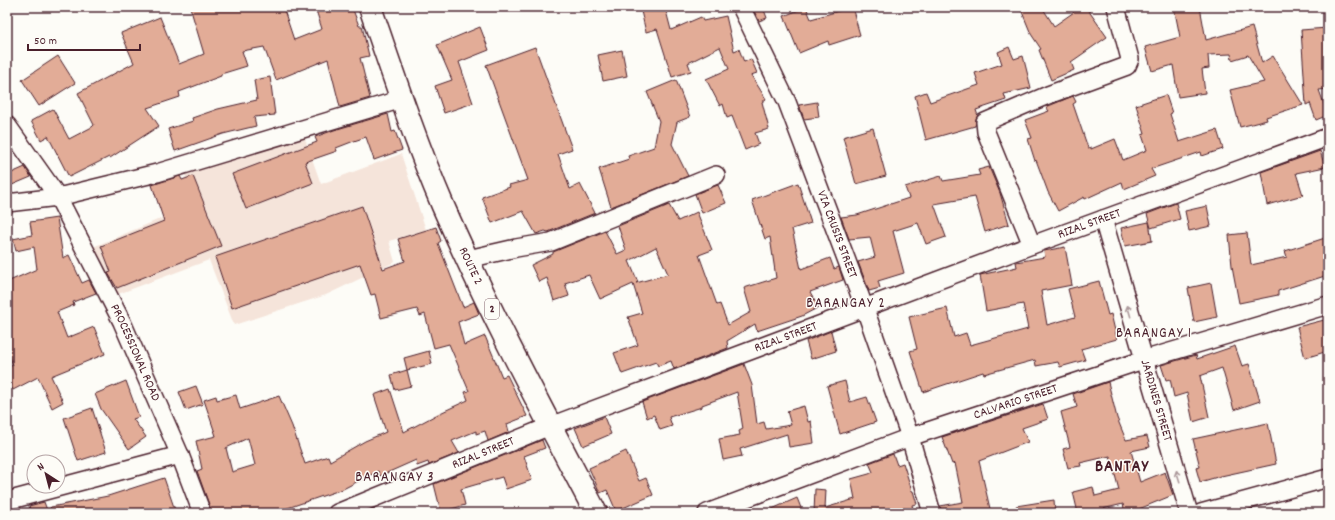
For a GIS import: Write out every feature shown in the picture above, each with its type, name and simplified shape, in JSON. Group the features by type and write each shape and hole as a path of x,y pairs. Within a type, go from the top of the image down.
{"highway":[{"name":"ROUTE 2","path":"370,7 402,99 443,206 550,426 596,513"}],"street":[{"name":"VIA CRUSIS STREET","path":"741,7 788,102 865,309 910,437 932,513"},
{"path":"1032,245 986,132 985,122 1048,95 1127,66 1130,59 1116,7"},
{"path":"7,203 58,197 157,173 402,99"},
{"name":"PROCESSIONAL ROAD","path":"7,125 58,197 122,322 180,455 202,513"},
{"name":"RIZAL STREET","path":"337,513 550,426 865,309 1032,245 1328,137"},
{"path":"468,259 551,242 716,175"},
{"name":"JARDINES STREET","path":"1103,219 1189,513"},
{"name":"CALVARIO STREET","path":"707,513 910,437 1144,360 1328,305"},
{"path":"7,501 180,455"},
{"path":"1201,513 1328,478"}],"shaded area":[{"path":"304,136 321,184 401,154 426,230 389,241 395,262 326,295 234,325 209,260 113,296 93,247 198,203 185,175"}],"building":[{"path":"190,7 283,7 294,40 322,29 315,7 352,7 359,26 362,26 369,56 360,58 370,98 340,107 328,59 276,80 264,47 242,51 247,66 221,74 221,76 179,92 180,97 147,108 159,126 110,158 109,157 69,177 48,136 41,140 31,121 53,109 69,139 92,127 94,125 78,93 134,63 121,33 160,17 179,64 204,54"},
{"path":"640,7 665,7 671,30 701,17 703,21 726,16 734,51 739,49 744,62 751,59 757,73 751,75 766,99 762,102 769,129 755,133 759,144 745,150 732,116 727,118 723,104 720,106 706,79 729,69 720,47 688,63 691,71 672,77 657,29 646,32"},
{"path":"752,7 763,7 767,18 759,21"},
{"path":"806,7 811,19 852,7 860,35 829,45 828,41 799,53 784,16"},
{"path":"1020,7 1042,7 1054,26 1074,12 1071,7 1086,7 1107,37 1071,62 1074,70 1051,80 1039,50 1041,49 1031,34"},
{"path":"1174,7 1200,7 1206,40 1252,27 1262,63 1273,56 1303,105 1266,117 1267,120 1240,127 1230,90 1264,82 1248,55 1232,60 1231,54 1208,55 1209,68 1202,69 1205,93 1178,97 1173,65 1152,71 1145,47 1180,37"},
{"path":"480,27 489,50 459,62 473,103 444,113 435,86 452,80 437,45"},
{"path":"1327,28 1328,89 1319,90 1328,115 1316,120 1310,103 1306,105 1301,30"},
{"path":"535,47 572,149 558,154 570,189 580,184 595,213 548,232 545,231 536,234 523,211 492,223 482,197 510,187 509,185 528,180 486,65"},
{"path":"1009,47 1014,59 1023,56 1031,88 1004,94 1006,100 976,110 978,116 975,126 926,140 915,96 926,92 930,102 979,85 975,73 1002,64 998,52"},
{"path":"622,50 627,76 603,81 598,55"},
{"path":"58,56 75,83 39,106 22,80"},
{"path":"270,77 275,115 254,117 256,126 223,134 175,151 168,129 193,121 192,118 218,109 257,100 254,80"},
{"path":"676,80 690,117 677,122 672,144 688,176 611,207 599,169 629,159 628,156 654,147 659,121 647,92"},
{"path":"1166,95 1172,113 1170,114 1179,142 1217,130 1223,149 1202,156 1201,152 1151,169 1155,176 1124,189 1122,182 1085,199 1084,197 1058,211 1048,192 1036,160 1035,161 1028,139 1032,138 1025,120 1049,111 1046,107 1073,96 1076,102 1073,104 1088,148 1091,147 1091,149 1115,139 1123,160 1147,150 1142,135 1145,134 1136,105"},
{"path":"817,102 819,117 804,119 799,105"},
{"path":"388,114 392,132 395,131 402,150 374,160 366,137 354,141 336,148 337,151 305,162 313,183 246,209 232,174 317,142 315,137"},
{"path":"873,128 886,176 856,184 843,137"},
{"path":"1320,151 1325,167 1296,173 1303,195 1267,205 1261,172"},
{"path":"25,167 31,177 12,185 7,175"},
{"path":"989,167 1000,193 1009,224 985,232 975,197 934,204 946,237 926,244 918,223 893,231 904,273 878,281 880,288 869,291 858,262 875,257 870,237 849,239 841,217 857,215 909,198 905,187 941,176 943,181 980,175 978,170"},
{"path":"180,176 182,180 193,176 221,246 117,288 108,273 111,272 101,246 164,221 152,185"},
{"path":"798,183 811,223 792,229 801,269 830,258 834,269 839,267 843,280 810,292 819,307 802,316 757,331 755,324 727,341 728,348 674,369 671,361 658,366 656,362 622,374 614,353 638,345 628,317 642,313 633,284 600,299 589,275 565,283 569,296 554,301 547,278 539,282 531,265 553,254 553,252 605,231 617,254 626,250 618,226 669,205 678,221 697,212 712,250 699,255 717,305 720,304 728,325 751,312 744,288 776,278 770,237 765,239 752,200","holes":["656,247 668,274 636,283 638,282 629,261"]},
{"path":"718,185 726,203 702,213 695,194"},
{"path":"1176,203 1180,219 1151,228 1147,214"},
{"path":"362,206 383,269 405,261 398,239 436,227 441,241 438,243 463,307 474,302 479,314 458,322 464,345 485,336 502,377 507,375 527,416 507,424 509,432 488,441 485,431 476,434 476,431 452,441 459,453 429,465 428,462 417,466 416,460 380,476 378,471 343,489 273,513 232,513 231,509 212,513 197,471 202,469 196,441 216,436 204,400 216,396 217,400 236,395 240,409 279,396 292,426 305,464 328,456 330,461 365,441 386,432 374,395 390,389 404,432 468,400 465,392 469,391 449,344 434,348 425,314 420,316 417,309 381,318 375,294 371,295 360,264 232,308 215,257","holes":["248,438 255,465 232,472 226,448"]},
{"path":"1207,206 1211,226 1189,231 1185,211"},
{"path":"57,218 63,258 69,255 82,283 89,280 96,293 73,302 74,305 57,312 67,338 94,327 105,354 51,376 63,402 52,408 38,377 13,390 7,378 7,368 13,365 7,350 7,282 37,269 34,247 16,251 13,239 32,235 30,222"},
{"path":"1149,222 1152,241 1125,246 1121,228"},
{"path":"1247,233 1251,265 1287,257 1285,251 1328,237 1328,275 1278,291 1278,295 1239,303 1232,266 1229,235"},
{"path":"1065,247 1072,285 1041,291 1047,325 1075,317 1068,289 1099,281 1108,315 1111,314 1117,339 1081,349 1085,360 1060,367 1058,362 1036,366 1035,360 984,374 983,372 923,392 910,351 917,349 909,317 947,308 954,337 966,333 970,345 1028,329 1023,304 986,311 980,275 1017,267 1016,262 1045,257 1044,251"},
{"path":"1211,283 1217,317 1194,322 1188,288"},
{"path":"1328,319 1328,351 1305,358 1297,327"},
{"path":"831,331 836,351 811,359 806,341"},
{"path":"1235,346 1242,366 1249,364 1260,401 1234,410 1222,368 1200,376 1209,417 1193,422 1187,393 1174,397 1170,379 1166,380 1161,365 1196,355 1197,359"},
{"path":"429,351 432,364 407,370 404,358"},
{"path":"744,364 752,385 757,424 764,422 766,429 791,425 787,411 804,406 808,422 811,421 814,443 789,447 787,434 740,449 742,456 723,460 719,439 740,435 739,431 743,429 737,392 702,405 702,407 669,417 672,426 660,430 654,415 647,418 642,402"},
{"path":"407,370 411,386 395,390 391,375"},
{"path":"126,381 139,417 133,419 146,437 129,449 101,409 95,394"},
{"path":"845,381 850,402 867,397 876,422 840,434 827,386"},
{"path":"1108,382 1117,418 1126,440 1147,436 1150,447 1131,451 1140,482 1165,472 1173,495 1139,509 1140,513 1125,513 1123,504 1098,510 1099,513 1078,513 1073,492 1093,487 1095,496 1119,490 1110,456 1080,463 1081,466 1068,468 1063,449 1070,447 1061,412 1077,407 1073,394"},
{"path":"196,386 203,404 186,410 179,392"},
{"path":"1043,404 1048,419 1022,428 1028,442 979,461 991,513 942,513 940,506 963,502 955,463 952,464 942,437"},
{"path":"92,408 106,452 78,461 64,418"},
{"path":"604,417 611,434 583,446 575,428"},
{"path":"1268,423 1276,464 1200,482 1196,468 1200,467 1193,439"},
{"path":"542,440 545,448 524,456 532,480 506,489 502,477 461,489 465,505 441,512 434,484"},
{"path":"626,451 639,481 646,478 653,495 616,511 607,490 600,493 589,468"},
{"path":"893,454 897,465 903,463 913,491 917,504 912,505 914,513 814,513 815,489 826,490 825,508 855,499 851,479 873,472 869,463"},
{"path":"164,478 176,513 111,513 111,511 101,513 49,513 49,509 51,507 108,496"},
{"path":"797,498 803,513 763,513"},
{"path":"1054,500 1055,513 1017,513 1016,506"},
{"path":"44,502 48,513 31,513 29,506"}],"district":[{"name":"BARANGAY 2","path":"846,304"},
{"name":"BARANGAY 1","path":"1154,334"},
{"name":"BANTAY","path":"1122,468"},
{"name":"BARANGAY 3","path":"395,478"}]}
